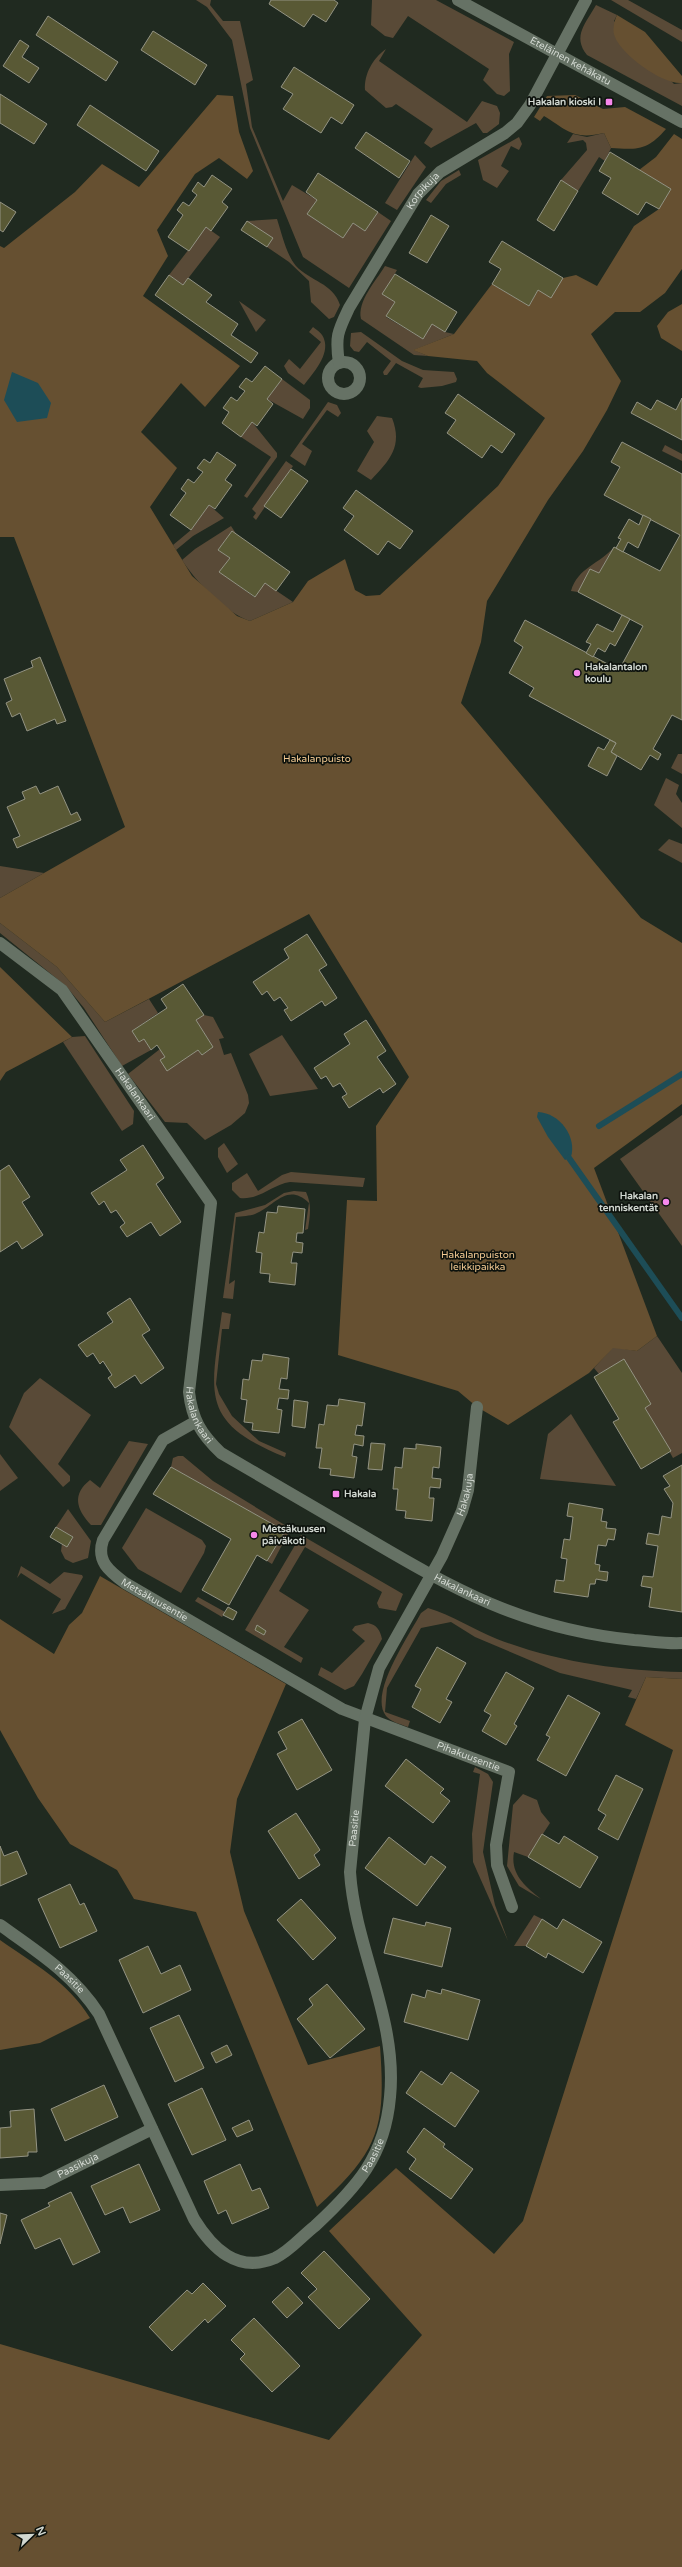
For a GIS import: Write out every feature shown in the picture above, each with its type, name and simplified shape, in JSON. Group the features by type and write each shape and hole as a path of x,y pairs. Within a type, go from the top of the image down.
{"street":[{"name":"Eteläinen kehäkatu","path":"458,0 682,122"},
{"name":"Korpikuja","path":"339,362 336,341 339,328 349,308 418,194 440,172 505,133 517,123 530,106 586,0"},
{"name":"Hakalankaari","path":"0,943 62,990 211,1203 189,1392 195,1422 206,1439 221,1453 430,1576 471,1597 512,1614 559,1628 596,1636 682,1643"},
{"name":"Hakakuja","path":"430,1576 462,1511 468,1490 477,1407"},
{"name":"Metsäkuusentie","path":"195,1422 163,1440 103,1540 100,1555 104,1563 109,1571 125,1583 330,1702 365,1719"},
{"name":"Paasitie","path":"0,1924 62,1970 84,1991 99,2014 194,2219 207,2240 218,2250 246,2262 258,2262 275,2258 289,2249 340,2203 368,2169 385,2132 390,2097 392,2060 386,2024 351,1894 351,1851 365,1719 379,1668 430,1576"},
{"name":"Pihakuusentie","path":"365,1719 478,1758 509,1772 496,1845 497,1865 512,1907"},
{"name":"Paasikuja","path":"0,2185 43,2183 152,2129"}],"shaded area":[{"path":"196,0 211,0 210,5 223,21 240,21 253,80 246,84 252,127 283,201 292,185 317,200 307,214 343,238 353,223 365,231 378,212 391,221 349,288 303,257 250,128 232,40 207,7"},
{"path":"372,0 436,0 514,42 509,54 510,91 504,96 497,94 483,80 489,69 408,16 393,38 385,36 371,25"},
{"path":"611,0 628,0 682,30 682,42"},
{"path":"596,5 617,15 614,21 674,84 682,83 682,106 587,55 581,42 582,30"},
{"path":"386,49 379,61 467,122 482,101 497,106 500,113 499,124 487,133 483,133 476,123 431,148 424,143 433,129 396,104 392,107 386,108 365,90 366,78 370,67 377,57"},
{"path":"604,133 611,148 605,161 599,157 578,191 561,180 587,150 586,143 583,140 567,143 573,134 587,137"},
{"path":"519,137 522,144 519,150 511,146 501,166 509,171 497,188 483,180 478,160"},
{"path":"415,155 426,167 397,210 385,203"},
{"path":"459,170 461,175 446,184 431,203 426,200 441,181"},
{"path":"277,219 287,250 296,266 327,287 337,298 340,305 334,317 329,319 311,302 309,281 289,262 267,247 272,238 247,221"},
{"path":"206,227 220,237 183,285 169,275"},
{"path":"385,266 397,270 383,294 395,302 386,317 423,339 432,324 445,332 454,334 414,350 428,356 414,355 361,319 364,298"},
{"path":"239,301 266,320 256,332"},
{"path":"313,327 320,332 323,337 325,351 320,364 304,385 288,373 284,366 289,359 300,369 321,342 309,332"},
{"path":"361,332 402,361 423,370 454,372 457,379 456,382 442,386 421,388 418,387 423,378 396,363 387,375 384,375 383,372 391,361 367,342 359,352 354,351 350,346 351,333"},
{"path":"282,379 310,400 310,408 303,419 267,399"},
{"path":"328,402 337,405 341,413 338,417 327,410 302,444 312,451 305,466 290,456"},
{"path":"377,416 392,418 396,437 393,452 389,459 371,480 357,471 374,442 367,431"},
{"path":"252,422 277,453 277,457 247,498 244,496 271,457 241,437"},
{"path":"665,445 682,454 682,461 662,451"},
{"path":"286,461 293,466 256,520 253,517 256,513 252,509"},
{"path":"209,505 224,518 193,536 176,550 173,545 191,530"},
{"path":"231,526 237,535 232,531 218,550 230,558 220,572 254,597 265,583 293,602 250,621 231,611 222,604 195,578 182,560 195,549"},
{"path":"614,547 599,573 578,592 571,591 579,576"},
{"path":"678,754 682,754 682,774 671,768"},
{"path":"666,778 679,785 676,794 682,803 682,828 654,805"},
{"path":"669,839 682,844 682,863 658,850"},
{"path":"0,866 44,873 0,898"},
{"path":"0,923 57,967 105,1022 149,999 158,1013 132,1031 139,1042 144,1039 151,1050 122,1066 84,1008 66,986 0,933"},
{"path":"204,1015 213,1017 224,1038 219,1039 224,1055 231,1053 248,1095 249,1103 245,1113 231,1125 205,1140 187,1123 165,1122 128,1074 160,1049 165,1057 167,1070 198,1050 202,1055 213,1047 196,1020"},
{"path":"282,1035 318,1089 270,1096 249,1054"},
{"path":"85,1036 134,1111 133,1124 122,1131 63,1042 72,1037"},
{"name":"Hakalan tenniskentät","path":"682,1115 682,1246 620,1159"},
{"path":"224,1143 238,1164 227,1173 218,1157 218,1148"},
{"path":"291,1172 365,1178 363,1187 290,1182 277,1186 260,1195 247,1198 240,1198 232,1190 232,1183 247,1173 258,1191 282,1175"},
{"path":"294,1191 306,1192 308,1197 309,1201 310,1210 308,1229 305,1230 309,1203 301,1197 294,1195 288,1195 281,1198 255,1214 236,1217 229,1284 235,1280 233,1299 223,1298 235,1213 265,1205 284,1193"},
{"path":"222,1312 231,1314 229,1329 222,1329 216,1384 219,1394 232,1416 259,1441 286,1453 285,1457 257,1444 237,1431 224,1417 217,1402 214,1384 215,1364"},
{"path":"657,1336 682,1373 682,1453 673,1458 645,1408 599,1374 594,1368 613,1347 637,1351"},
{"path":"40,1378 91,1415 58,1464 70,1476 70,1481 63,1487 9,1427 24,1393"},
{"path":"571,1414 616,1486 540,1479 548,1434"},
{"path":"129,1441 148,1444 101,1525 91,1525 79,1507 78,1496 80,1491 90,1480 100,1488"},
{"path":"0,1454 18,1478 0,1491"},
{"path":"183,1456 213,1481 288,1527 290,1530 272,1564 267,1561 285,1531 171,1467 173,1458"},
{"path":"146,1508 202,1540 206,1546 204,1553 181,1593 138,1569 122,1548"},
{"path":"68,1509 91,1541 88,1558 73,1563 65,1559 61,1551 62,1543 67,1547 73,1537 56,1527"},
{"path":"301,1535 403,1594 396,1611 379,1608 377,1603 382,1592 305,1547 279,1591 309,1610 284,1647 303,1658 301,1663 245,1630"},
{"path":"21,1566 50,1584 64,1572 82,1575 83,1577 65,1609 52,1614 61,1599 21,1573 17,1578"},
{"path":"198,1597 225,1612 222,1617 195,1601"},
{"path":"428,1608 497,1639 542,1654 588,1664 635,1670 682,1672 682,1679 646,1677 636,1699 628,1697 632,1690 560,1673 475,1637 451,1622 421,1628 387,1688 385,1712 410,1721 408,1727 393,1721 386,1716 382,1706 382,1694 386,1679 400,1649 421,1613"},
{"path":"368,1623 378,1628 382,1639 354,1686 345,1690 318,1675 321,1667 332,1673 365,1641 352,1630 355,1626"},
{"path":"475,1767 488,1774 493,1782 483,1852 495,1905 508,1941 473,1862 472,1834 480,1774 473,1772"},
{"path":"523,1794 537,1800 541,1812 550,1823 528,1857 514,1852 513,1860 514,1867 520,1879 541,1899 519,1886 507,1866 513,1805"},
{"path":"534,1915 542,1919 526,1946 514,1946"}],"green space":[{"path":"617,15 645,32 682,76 682,83 664,79 654,74 644,68 626,52 614,35 614,26"},
{"name":"Hakalanpuisto","path":"217,95 233,96 239,132 253,171 247,179 219,158 195,174 157,230 168,256 143,296 240,366 205,407 181,383 141,432 177,468 150,507 192,576 237,616 250,621 293,602 308,581 345,559 355,590 366,596 380,595 498,486 545,418 487,373 477,361 428,356 413,350 454,334 492,284 529,306 538,290 563,278 576,275 597,286 634,226 659,209 671,189 639,170 656,157 674,134 682,139 682,269 665,293 640,312 615,312 591,334 621,381 607,410 583,451 548,500 487,601 481,642 461,703 641,918 682,943 682,1104 594,1168 657,1336 637,1351 613,1348 589,1373 508,1425 477,1407 458,1391 338,1355 347,1200 377,1201 376,1126 409,1077 309,914 105,1022 57,967 0,923 0,898 125,827 14,537 0,537 0,246 4,248 75,192 102,164 139,187"},
{"path":"575,95 603,109 625,107 666,129 660,136 648,145 628,149 611,148 604,133 594,135 578,135 566,130 544,116 540,121 534,117 547,96"},
{"path":"682,304 682,351 661,338 657,326 668,312"},
{"path":"0,967 72,1037 6,1072 0,1081"},
{"path":"100,1576 286,1684 237,1799 230,1852 244,1911 308,2065 380,2046 382,2074 379,2118 374,2136 366,2153 354,2170 317,2207 196,1912 134,1899 117,1870 70,1844 38,1798 0,1730 0,1619 54,1654 69,1625 82,1613"},
{"path":"646,1677 682,1679 682,2567 0,2567 0,2344 329,2440 422,2335 329,2231 396,2168 494,2254 523,2221 673,1750 625,1725"},
{"path":"0,1940 50,1974 81,2005 90,2018 40,2043 0,2050"}],"water":[{"path":"12,372 38,383 51,403 47,418 17,422 4,400"},
{"path":"538,1112 546,1113 560,1121 565,1127 571,1142 571,1157 565,1160 548,1137 537,1117"}],"building":[{"path":"271,0 334,0 338,3 326,22 313,14 304,27 269,4"},
{"path":"48,16 118,62 106,81 36,35"},
{"path":"153,31 207,65 195,85 141,50"},
{"path":"20,40 29,46 22,57 39,68 29,83 3,66"},
{"path":"294,67 354,105 342,124 331,117 321,133 283,109 293,94 281,87"},
{"path":"0,94 47,124 34,144 0,123"},
{"path":"90,105 159,151 146,171 77,125"},
{"path":"366,132 410,161 399,178 355,148"},
{"path":"610,152 671,189 659,209 646,202 638,215 602,193 611,178 599,171"},
{"path":"318,173 378,212 365,231 353,223 343,238 307,214 317,200 306,192"},
{"path":"212,175 232,189 222,202 228,207 211,231 206,227 189,251 168,237 183,215 177,210 183,202 189,206 197,195 192,191 198,182 204,187"},
{"path":"561,180 578,191 554,231 537,220"},
{"path":"0,202 16,212 3,232 0,230"},
{"path":"431,215 449,226 427,263 409,253"},
{"path":"247,221 273,238 267,247 241,230"},
{"path":"502,241 563,278 551,298 538,290 529,306 492,284 501,269 489,262"},
{"path":"395,274 457,312 445,332 432,324 423,339 386,316 395,302 382,294"},
{"path":"169,275 183,285 188,278 212,295 206,302 238,324 231,335 258,353 251,363 155,295"},
{"path":"265,366 282,379 267,399 273,404 257,426 252,422 241,437 222,423 229,412 223,408 231,397 237,401 245,391 239,387 246,378 252,382"},
{"path":"458,394 515,434 502,453 491,445 482,458 447,433 456,420 445,413"},
{"path":"682,398 682,440 631,413 637,402 651,410 657,400 676,410"},
{"path":"622,442 682,474 682,720 672,715 653,749 661,754 658,760 650,755 641,770 611,752 616,743 529,696 534,688 509,673 523,647 514,641 525,620 619,670 643,626 578,592 590,569 599,573 614,547 660,571 680,535 604,495 620,467 611,462"},
{"path":"217,452 236,465 225,480 232,485 215,509 209,505 191,530 170,515 186,493 181,489 188,479 194,483 203,472 197,468 204,459 210,463"},
{"path":"291,469 308,481 281,518 264,506"},
{"path":"356,490 413,531 400,549 388,541 378,555 344,530 354,516 343,508"},
{"path":"643,515 651,519 638,548 628,542 623,552 616,548 621,539 618,538 629,519 639,525"},
{"path":"232,531 290,572 276,591 265,583 255,597 219,572 230,558 218,550"},
{"path":"622,615 630,619 615,646 610,643 605,652 598,648 593,657 586,653 591,644 586,642 597,624 613,632"},
{"path":"40,657 66,721 57,724 55,719 27,731 20,713 12,717 6,703 12,700 4,679 33,667 31,661"},
{"path":"610,740 616,743 611,752 617,756 607,776 588,766 598,747 604,750"},
{"path":"36,786 40,794 58,786 71,815 77,812 81,820 17,848 13,839 20,836 7,807 25,799 22,792"},
{"path":"307,934 327,965 319,970 337,998 325,1006 322,1001 291,1021 284,1010 288,1008 280,997 274,1001 267,991 262,995 253,982 289,958 284,949"},
{"path":"183,984 204,1015 196,1020 213,1047 202,1055 198,1050 167,1071 160,1060 165,1057 157,1045 151,1050 144,1039 139,1042 132,1031 167,1008 161,999"},
{"path":"366,1020 386,1051 377,1057 396,1084 383,1093 380,1088 349,1108 342,1097 347,1094 340,1083 333,1087 326,1076 321,1079 314,1068 350,1044 344,1034"},
{"path":"143,1145 164,1178 156,1184 181,1222 160,1236 151,1222 127,1237 120,1227 125,1223 116,1210 111,1213 104,1201 99,1205 91,1193 127,1170 120,1160"},
{"path":"9,1165 30,1197 22,1202 43,1235 22,1249 17,1241 0,1252 0,1171"},
{"path":"278,1206 305,1209 303,1233 297,1233 296,1242 303,1243 302,1253 293,1252 291,1263 297,1263 295,1285 269,1282 270,1274 260,1273 262,1253 256,1252 259,1232 264,1233 267,1212 277,1213"},
{"path":"130,1298 150,1330 142,1335 164,1368 141,1384 135,1375 115,1388 108,1378 112,1375 103,1361 100,1364 93,1353 87,1357 78,1345 113,1322 107,1313"},
{"path":"263,1354 289,1358 287,1379 281,1378 279,1389 289,1390 288,1399 279,1398 277,1409 282,1410 279,1433 252,1430 253,1423 244,1422 247,1400 241,1399 243,1379 249,1380 252,1360 262,1361"},
{"path":"624,1359 651,1404 645,1408 671,1451 641,1469 613,1422 619,1419 594,1377"},
{"path":"339,1399 365,1403 362,1426 357,1425 355,1435 364,1436 363,1446 354,1444 352,1456 357,1457 354,1478 330,1475 331,1469 319,1468 322,1448 316,1448 319,1424 324,1425 327,1405 338,1406"},
{"path":"294,1400 308,1402 305,1428 292,1426"},
{"path":"371,1443 385,1444 382,1470 368,1469"},
{"path":"416,1444 441,1447 439,1468 433,1467 432,1478 441,1479 440,1488 430,1487 429,1498 434,1498 432,1521 405,1518 406,1511 396,1510 398,1489 393,1489 395,1467 402,1468 404,1448 416,1449"},
{"path":"682,1465 682,1612 649,1607 652,1588 641,1586 643,1576 653,1577 658,1546 646,1544 648,1533 659,1535 662,1516 671,1518 673,1503 664,1489 670,1486 663,1476"},
{"name":"Metsäkuusen päiväkoti","path":"171,1467 285,1531 267,1561 257,1555 229,1605 202,1590 231,1539 153,1494"},
{"path":"569,1503 603,1509 601,1521 607,1522 606,1528 616,1529 614,1540 608,1539 606,1546 598,1545 595,1564 600,1565 599,1571 608,1572 607,1581 596,1579 595,1584 590,1584 588,1597 554,1592 556,1580 564,1581 567,1559 561,1558 564,1539 570,1540 573,1517 567,1516"},
{"path":"56,1527 73,1537 67,1547 50,1537"},
{"path":"228,1607 237,1612 233,1620 223,1615"},
{"path":"257,1625 266,1631 264,1635 255,1630"},
{"path":"437,1647 466,1663 446,1699 452,1702 440,1723 412,1707 421,1689 415,1686"},
{"path":"506,1672 534,1688 514,1724 517,1726 506,1745 482,1731 491,1715 484,1711"},
{"path":"568,1695 600,1713 566,1776 537,1760 550,1737 546,1735"},
{"path":"302,1719 332,1770 297,1790 277,1754 287,1749 278,1732"},
{"path":"406,1759 444,1789 440,1793 450,1801 433,1823 385,1786"},
{"path":"616,1775 643,1789 618,1840 598,1829 606,1815 598,1810"},
{"path":"296,1813 320,1850 314,1855 320,1865 299,1879 268,1831"},
{"path":"542,1834 559,1844 564,1836 598,1857 580,1888 528,1857"},
{"path":"389,1837 425,1865 431,1856 446,1867 417,1906 365,1868"},
{"path":"0,1846 4,1856 17,1851 27,1874 0,1886"},
{"path":"70,1884 80,1905 84,1903 97,1931 60,1948 38,1899"},
{"path":"301,1899 336,1938 313,1960 277,1920"},
{"path":"393,1918 425,1926 426,1922 451,1928 442,1967 384,1953"},
{"path":"542,1919 557,1929 563,1919 602,1942 583,1973 548,1953 546,1958 526,1946"},
{"path":"148,1946 161,1974 180,1965 191,1990 143,2013 119,1960"},
{"path":"327,1984 365,2029 330,2058 297,2019 313,2005 309,1999"},
{"path":"442,1989 480,2000 468,2040 404,2022 412,1994 425,1998 427,1990 441,1994"},
{"path":"179,2015 204,2068 175,2082 150,2028"},
{"path":"227,2045 232,2055 216,2063 211,2053"},
{"path":"421,2071 442,2085 451,2072 479,2091 455,2127 406,2093"},
{"path":"104,2085 118,2117 65,2141 51,2109"},
{"path":"202,2088 226,2140 192,2155 168,2104"},
{"path":"34,2109 37,2152 28,2152 28,2156 0,2158 0,2128 11,2127 10,2111"},
{"path":"249,2120 253,2130 237,2137 232,2128"},
{"path":"424,2128 445,2144 443,2147 473,2169 451,2199 409,2169 416,2159 407,2152"},
{"path":"139,2164 160,2210 130,2223 123,2207 105,2215 91,2186"},
{"path":"240,2164 252,2191 260,2188 269,2208 232,2224 226,2210 218,2214 204,2181"},
{"path":"71,2192 100,2252 73,2265 60,2238 35,2249 21,2220 50,2206 48,2203"},
{"path":"0,2213 7,2215 0,2244"},
{"path":"324,2251 370,2299 339,2329 308,2297 317,2289 301,2273"},
{"path":"203,2283 226,2306 208,2323 205,2319 172,2351 149,2327 187,2290 192,2294"},
{"path":"288,2287 303,2303 287,2318 272,2302"},
{"path":"254,2318 300,2366 272,2392 240,2359 245,2354 231,2340"}],"waterway":[{"path":"599,1126 682,1074"},
{"path":"569,1158 682,1318"}],"place":[{"name":"Hakalan kioski I","path":"609,102"},
{"name":"Hakalantalon koulu","path":"577,673"},
{"name":"Hakalan tenniskentät","path":"666,1202"},
{"name":"Hakala","path":"336,1494"},
{"name":"Metsäkuusen päiväkoti","path":"254,1535"}],"park label":[{"name":"Hakalanpuiston leikkipaikka","path":"478,1260"}]}
